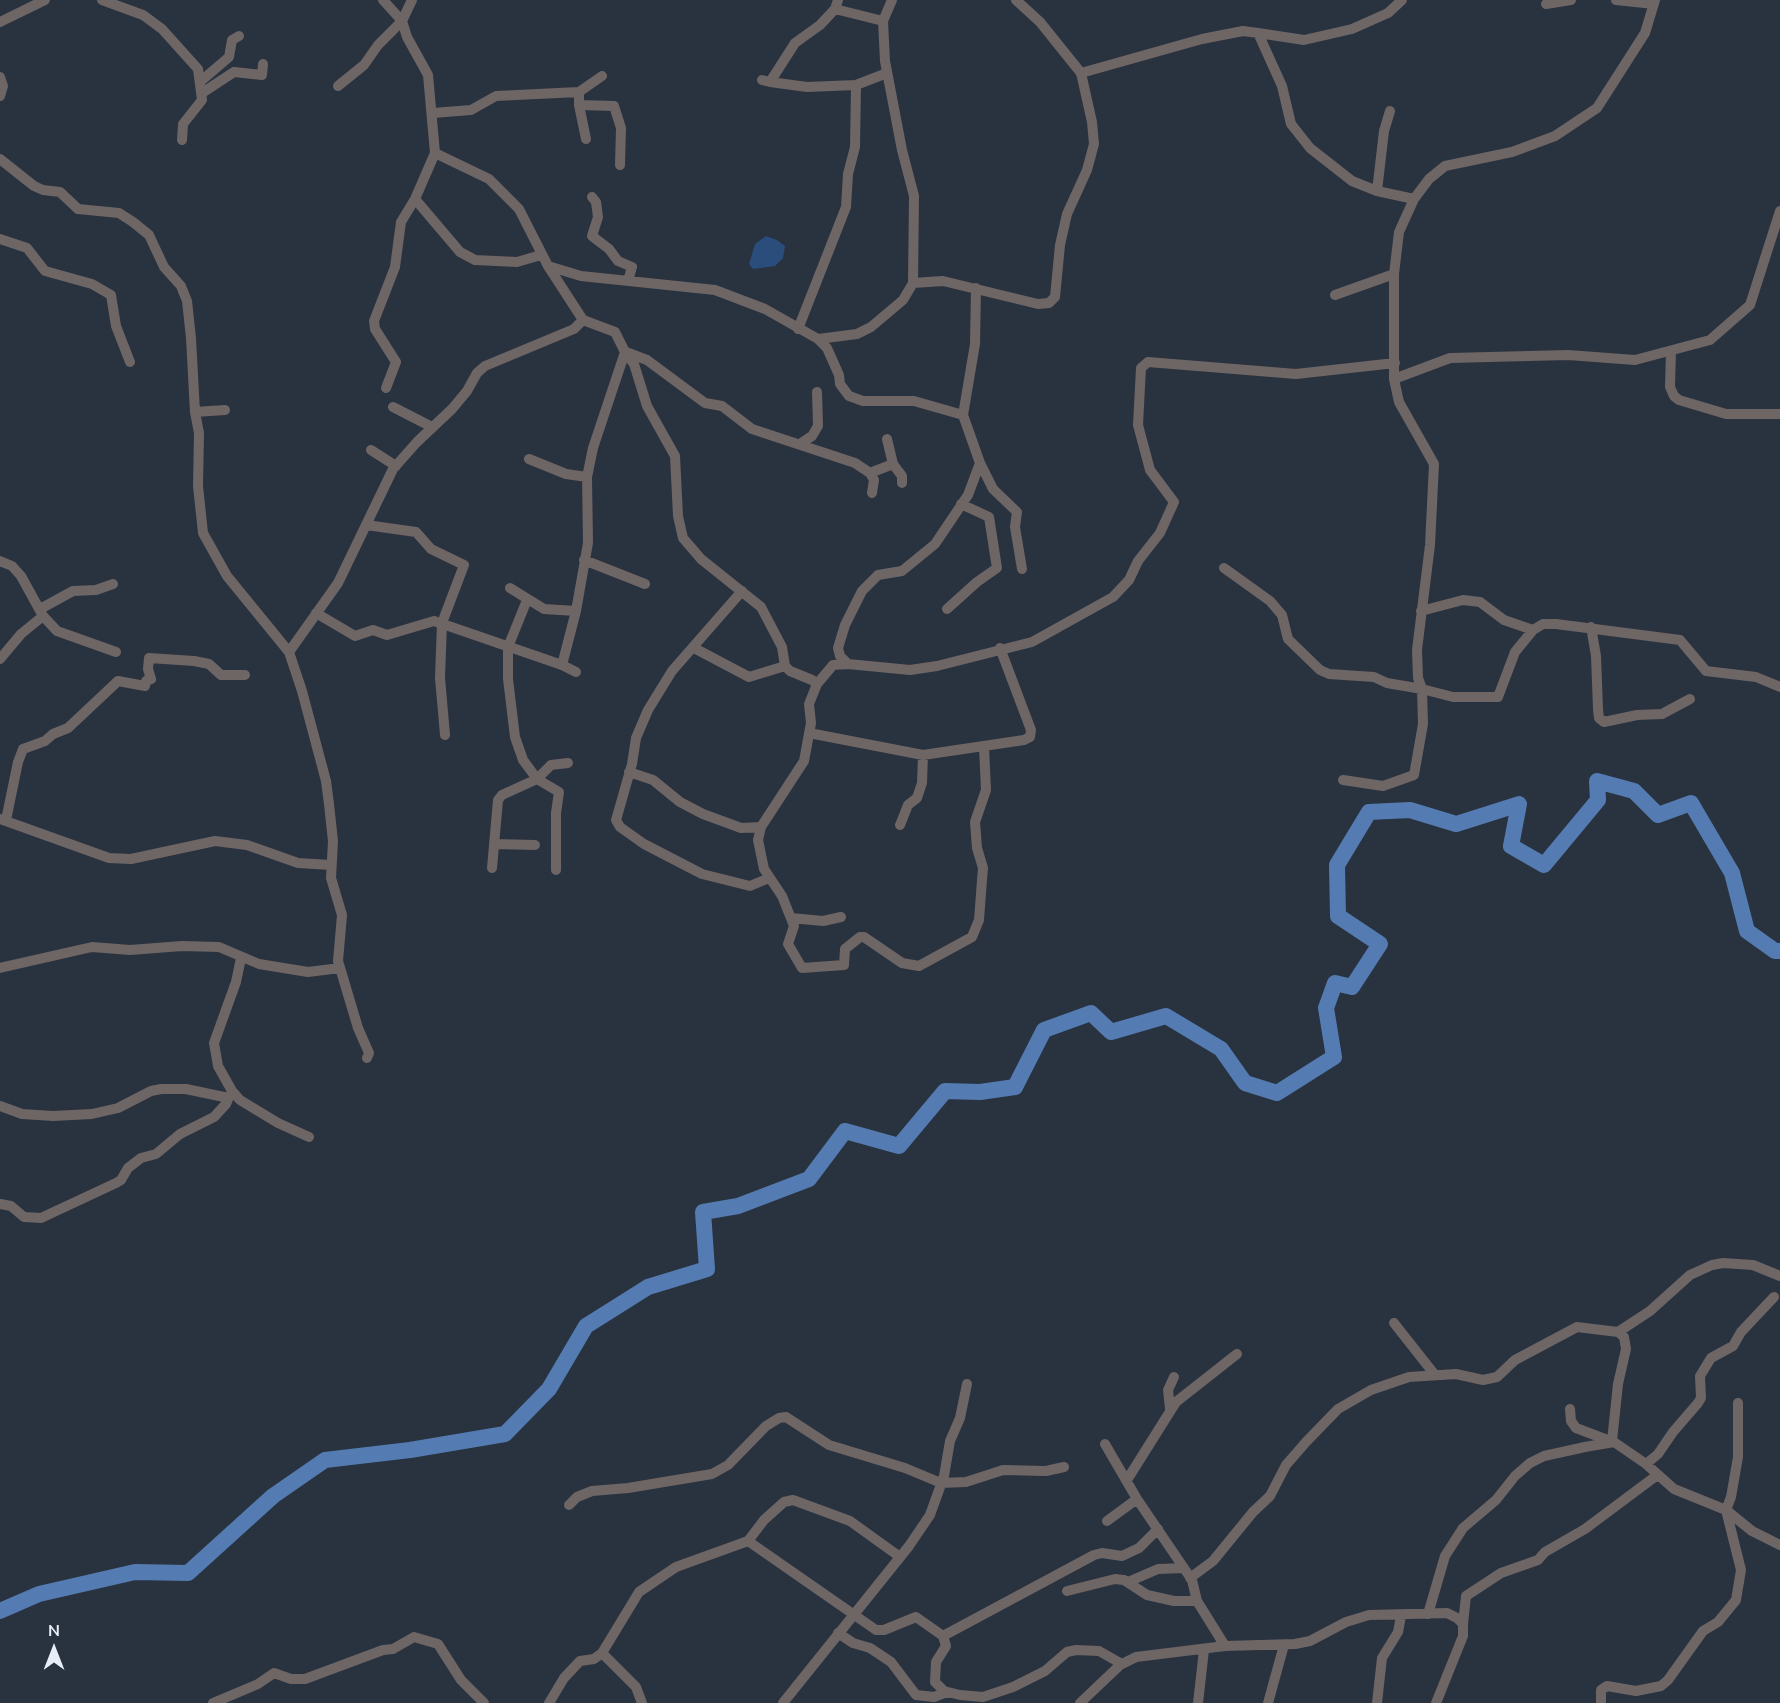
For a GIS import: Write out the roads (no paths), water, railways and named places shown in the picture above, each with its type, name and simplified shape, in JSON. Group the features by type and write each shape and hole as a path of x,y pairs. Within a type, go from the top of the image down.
{"street":[{"path":"0,22 45,0"},
{"path":"102,0 135,10 162,29 198,69 202,93 197,109 183,124 182,140"},
{"path":"383,0 402,21 407,37 428,75 435,153 416,199 401,222 395,267 374,321 375,329 396,362 386,388"},
{"path":"338,86 364,65 378,45 402,21 412,0"},
{"path":"818,339 857,334 871,327 903,300 913,283 914,196 902,150 887,73 883,21 892,0"},
{"path":"913,283 944,281 1038,304 1049,303 1055,297 1060,245 1067,214 1084,176 1094,144 1092,122 1081,73 1040,22 1016,0"},
{"path":"1081,73 1202,39 1243,30 1304,40 1352,29 1388,13 1402,0"},
{"path":"1545,4 1571,0"},
{"path":"1343,780 1383,786 1414,775 1423,723 1422,688 1418,678 1417,650 1430,545 1434,464 1399,402 1394,379 1394,274 1399,232 1414,199 1429,179 1445,166 1512,152 1555,136 1597,108 1645,33 1654,2 1616,0"},
{"path":"883,21 836,4 795,43 766,81 807,87 855,86 887,73"},
{"path":"1258,33 1282,86 1291,124 1310,148 1352,181 1377,192 1414,199"},
{"path":"201,81 229,57 232,40 239,36"},
{"path":"202,93 234,72 262,75 263,64"},
{"path":"433,112 471,111 496,96 579,92 602,76"},
{"path":"0,77 3,86 0,96"},
{"path":"798,329 846,207 848,174 855,147 855,86"},
{"path":"579,92 579,105 586,139"},
{"path":"579,105 614,106 621,128 620,165"},
{"path":"1377,192 1384,131 1390,111"},
{"path":"435,153 489,180 519,209 541,255 583,320 615,332 634,364 647,406 675,456 678,516 683,538 701,559 742,591 764,612 782,647 785,666 790,671 817,684"},
{"path":"0,159 34,186 43,190 60,192 78,209 119,213 149,235 164,267 181,286 187,301 195,412 199,433 197,465 201,525 205,538 227,576 289,652 304,697 326,781 333,841 331,865 333,890 342,915 338,961 358,1028 369,1053 367,1058"},
{"path":"592,197 596,202 598,217 592,236 609,249 618,261 632,267 628,281"},
{"path":"416,199 468,258 517,262 541,255"},
{"path":"1394,379 1450,358 1568,355 1635,360 1710,340 1750,305 1780,211"},
{"path":"0,239 27,248 45,271 92,284 111,295 116,326 130,362"},
{"path":"548,266 581,276 715,290 765,309 818,339 827,348 839,375 840,384 849,396 863,401 914,401 963,415"},
{"path":"1335,295 1394,274"},
{"path":"976,288 975,344 963,415 980,463 993,489 1017,512 1015,527 1022,569"},
{"path":"289,652 338,583 386,482 396,466 452,409 485,366 574,329 583,320"},
{"path":"1671,351 1670,387 1674,396 1679,400 1725,414 1779,414"},
{"path":"625,352 647,360 705,403 722,405 752,429 855,463 870,473 874,480 872,492"},
{"path":"562,665 576,611 588,543 587,477 593,448 625,352"},
{"path":"984,747 986,790 975,822 977,848 983,867 978,920 972,937 919,966 902,963 864,937 860,937 845,949 844,965 802,968 788,944 793,933 791,918 782,896 769,878 758,848 760,827 804,760 809,734 809,704 817,684 833,665 848,664 910,670 937,666 1041,638 1106,603 1129,580 1138,561 1163,527 1174,502 1150,470 1138,425 1141,368 1148,362 1296,374 1395,363"},
{"path":"800,444 812,436 818,426 817,392"},
{"path":"393,407 432,428"},
{"path":"195,412 225,411"},
{"path":"887,439 893,464 902,476 902,483"},
{"path":"371,450 396,466"},
{"path":"530,459 566,474 587,477"},
{"path":"848,664 840,656 838,648 845,625 862,591 878,575 902,571 918,560 934,544 962,504 976,478 980,463"},
{"path":"870,473 893,464"},
{"path":"946,609 997,568 989,517 962,504"},
{"path":"366,525 416,532 431,549 464,565 442,623 440,678 445,735"},
{"path":"584,560 645,584"},
{"path":"0,561 12,566 21,576 42,613 57,631 116,652"},
{"path":"1224,568 1270,601 1282,615 1288,639 1320,670 1329,674 1374,677 1388,683 1422,688 1453,697 1498,697 1515,652 1533,630 1543,624 1590,627 1680,640 1706,671 1756,677 1780,687"},
{"path":"0,659 42,613 74,591 96,590 113,584"},
{"path":"510,588 527,600 557,611 576,611"},
{"path":"742,591 672,671 648,710 636,738 616,820 620,827 633,834 644,844 702,874 750,886 769,878"},
{"path":"527,600 508,647 507,679 515,737 523,760 537,779 559,792 556,813 556,870"},
{"path":"1421,611 1463,600 1480,602 1504,620 1533,630"},
{"path":"316,613 355,636 373,630 387,635 430,621 442,623 576,672"},
{"path":"1590,627 1596,656 1599,717 1604,722 1636,715 1662,714 1690,699"},
{"path":"694,648 749,677 785,666"},
{"path":"809,734 923,755 1024,740 1030,736 1031,730 1000,648"},
{"path":"245,675 221,675 209,664 194,661 149,658 148,669 151,679 146,681 145,686 118,681 68,728 53,734 45,741 23,749 3,820 109,858 131,859 215,841 247,845 298,863 331,865"},
{"path":"900,825 908,805 917,798 922,783 923,755"},
{"path":"492,868 498,800 501,795 537,779 551,765 568,764"},
{"path":"629,772 653,780 681,802 703,814 741,828 760,827"},
{"path":"494,844 535,845"},
{"path":"791,918 823,921 842,917"},
{"path":"0,968 103,946 130,950 182,946 219,947 259,964 308,972 340,968"},
{"path":"232,1095 218,1066 214,1043 236,982 241,958"},
{"path":"0,1106 22,1114 64,1116 101,1113 161,1089 186,1089 232,1095 278,1123 309,1137"},
{"path":"0,1204 11,1206 24,1217 41,1218 116,1183 121,1180 128,1168 141,1158 156,1154 180,1134 214,1117 232,1095"},
{"path":"1618,1332 1650,1311 1700,1269 1723,1263 1743,1264 1762,1268 1780,1276"},
{"path":"1646,1464 1658,1454 1698,1403 1701,1398 1700,1376 1711,1358 1733,1346 1741,1332 1774,1297"},
{"path":"1394,1323 1435,1375"},
{"path":"1190,1578 1213,1561 1253,1512 1270,1496 1286,1466 1338,1409 1371,1390 1409,1377 1456,1374 1483,1380 1497,1377 1515,1360 1577,1327 1618,1332 1624,1337 1626,1349 1618,1384 1613,1442"},
{"path":"1127,1480 1170,1410 1188,1391 1237,1353"},
{"path":"1170,1410 1168,1390 1174,1377"},
{"path":"783,1703 900,1557 930,1515 941,1483 967,1384"},
{"path":"1601,1703 1601,1690 1607,1686 1636,1691 1661,1686 1668,1680 1702,1631 1718,1622 1736,1600 1741,1570 1726,1510 1731,1497 1738,1457 1738,1403"},
{"path":"1570,1409 1571,1421 1576,1428 1613,1442 1646,1464 1656,1476 1688,1497 1726,1510 1752,1532 1780,1545"},
{"path":"569,1505 577,1497 591,1491 628,1488 712,1474 735,1459 766,1426 779,1418 786,1417 829,1445 905,1468 941,1483 966,1482 1003,1470 1046,1471 1064,1467"},
{"path":"1428,1614 1445,1556 1453,1542 1463,1528 1496,1500 1515,1476 1544,1456 1613,1442"},
{"path":"1105,1444 1137,1499 1190,1578 1197,1601 1225,1646"},
{"path":"1436,1703 1462,1641 1467,1596 1501,1573 1538,1560 1545,1552 1585,1529 1656,1476"},
{"path":"1107,1521 1137,1499"},
{"path":"549,1703 564,1678 580,1661 594,1659 602,1653 639,1592 676,1567 748,1541 772,1512 784,1502 793,1500 850,1521 900,1557"},
{"path":"943,1636 1094,1555 1102,1553 1122,1556 1139,1548 1158,1528"},
{"path":"748,1541 852,1616 879,1631 916,1617 943,1636 946,1646 936,1662 935,1682 939,1689 947,1692 975,1698 993,1694 1025,1682 1045,1671 1067,1652 1076,1650 1099,1652 1122,1664"},
{"path":"1128,1582 1158,1569 1184,1568"},
{"path":"1067,1591 1115,1579 1128,1582 1147,1595 1174,1601 1197,1601"},
{"path":"1080,1703 1122,1664 1152,1653 1204,1650 1225,1646 1284,1645 1310,1641 1346,1622 1369,1615 1401,1616 1447,1613 1463,1624"},
{"path":"1377,1703 1380,1667 1386,1650 1398,1632 1401,1616"},
{"path":"838,1633 853,1643 870,1648 891,1662 916,1695 934,1697 947,1692"},
{"path":"213,1703 258,1684 274,1673 291,1679 305,1679 383,1650 393,1649 414,1637 438,1644 461,1680 484,1703"},
{"path":"1270,1703 1284,1645"},
{"path":"1198,1703 1204,1650"},
{"path":"602,1653 636,1688 642,1703"}],"waterway":[{"path":"0,1611 39,1594 135,1572 188,1573 273,1496 325,1460 410,1450 505,1434 549,1389 586,1326 648,1287 707,1269 703,1212 738,1206 809,1179 845,1131 899,1146 945,1091 980,1092 1015,1087 1044,1030 1091,1013 1111,1032 1166,1016 1221,1049 1245,1083 1277,1093 1334,1057 1326,1008 1335,983 1352,987 1380,944 1338,916 1337,865 1369,812 1410,810 1456,824 1519,804 1511,846 1544,865 1598,800 1597,781 1634,791 1658,815 1691,803 1732,873 1747,931 1775,951 1780,951"}]}
